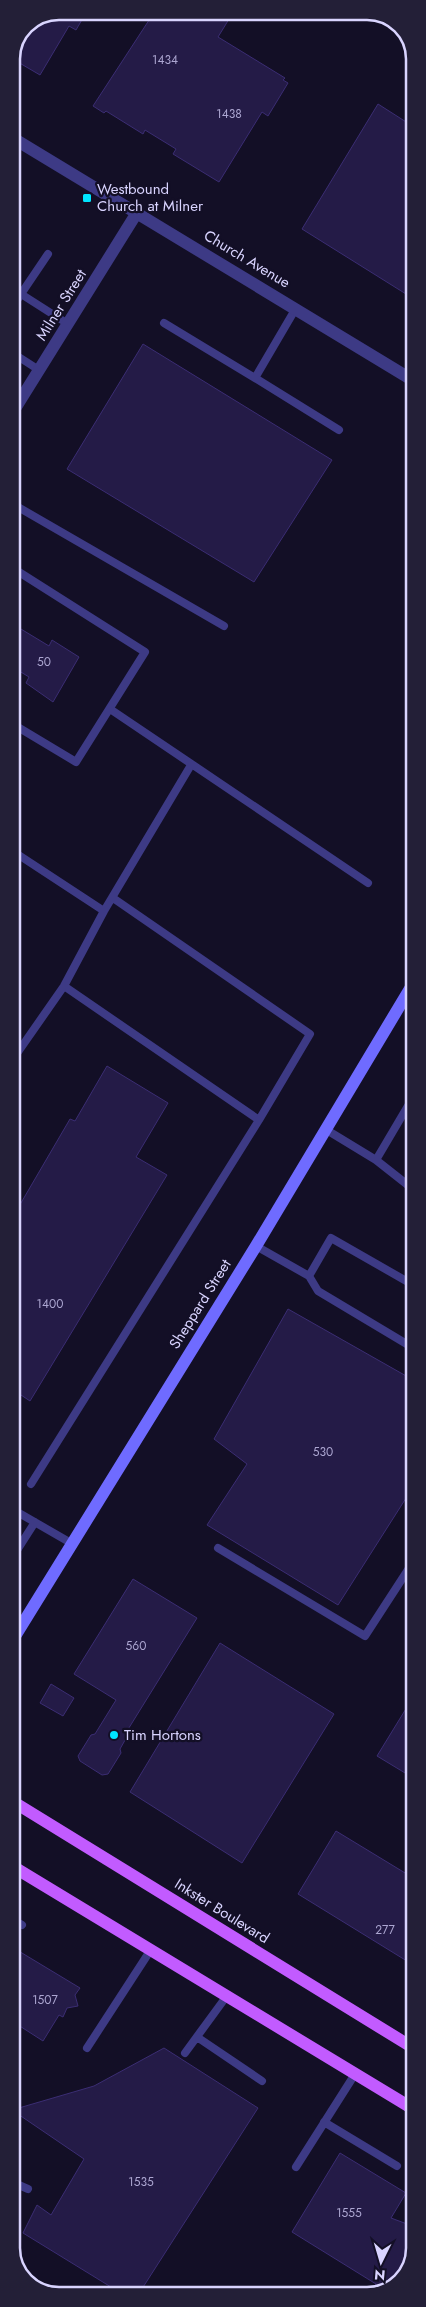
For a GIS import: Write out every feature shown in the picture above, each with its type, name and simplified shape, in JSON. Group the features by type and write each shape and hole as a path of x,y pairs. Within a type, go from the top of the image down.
{"main road":[{"name":"Inkster Boulevard","path":"20,1806 406,2042"},
{"path":"20,1871 406,2105"}],"street":[{"name":"Church Avenue","path":"20,141 138,211 406,376"},
{"name":"Milner Street","path":"20,401 138,211"},
{"name":"Sheppard Street","path":"20,1628 256,1246 325,1129 406,998"}],"lane":[{"path":"48,254 21,294 68,324"},
{"path":"255,378 296,308"},
{"path":"164,323 339,430"},
{"path":"20,358 39,370"},
{"path":"20,508 224,626"},
{"path":"20,574 145,652 76,762 20,728"},
{"path":"110,710 368,883"},
{"path":"20,1050 64,986 104,911 191,765"},
{"path":"20,856 104,911"},
{"path":"31,1484 259,1120 310,1034 113,898"},
{"path":"64,986 259,1120"},
{"path":"376,1160 406,1108"},
{"path":"325,1129 376,1160 406,1184"},
{"path":"309,1276 330,1238 406,1281"},
{"path":"256,1246 309,1276 318,1291 406,1344"},
{"path":"20,1513 71,1543"},
{"path":"20,1545 35,1522"},
{"path":"218,1548 365,1636 406,1573"},
{"path":"87,2048 150,1951"},
{"path":"185,2054 226,1997"},
{"path":"197,2037 262,2081"},
{"path":"296,2167 355,2074"},
{"path":"324,2122 397,2166"},
{"path":"20,2186 28,2189"}],"building":[{"path":"82,20 76,30 69,26 40,75 20,63 23,44 31,31 51,21"},
{"path":"149,20 228,20 218,37 285,78 283,80 288,83 268,116 262,112 219,182 173,154 176,149 145,130 143,134 106,111 104,113 93,106"},
{"path":"378,104 406,122 406,294 302,229"},
{"path":"143,344 332,460 254,582 67,469"},
{"path":"20,628 49,646 52,640 79,657 53,702 26,683 29,677 20,672"},
{"path":"107,1066 168,1103 136,1157 167,1175 30,1401 20,1394 20,1205 70,1119 75,1121"},
{"path":"288,1309 406,1376 406,1498 338,1605 207,1525 247,1464 214,1439"},
{"path":"133,1579 197,1618 127,1731 129,1733 120,1749 121,1753 108,1774 102,1775 80,1761 78,1756 91,1735 95,1734 116,1700 74,1674"},
{"path":"220,1643 334,1714 242,1863 130,1792"},
{"path":"51,1684 74,1698 63,1716 40,1703"},
{"path":"406,1709 406,1774 377,1756"},
{"path":"336,1831 406,1874 406,1960 298,1894"},
{"path":"20,1952 80,1988 75,1995 78,2006 67,2008 63,2017 59,2015 43,2041 20,2026"},
{"path":"164,2048 258,2108 143,2287 111,2287 23,2233 37,2205 51,2215 84,2159 20,2115 20,2108 94,2086"},
{"path":"340,2153 406,2193 391,2218 406,2224 405,2256 401,2268 396,2274 380,2285 374,2286 376,2284 292,2232"}],"place":[{"name":"Westbound Church at Milner","path":"87,198"},
{"name":"Tim Hortons","path":"114,1735"}]}
